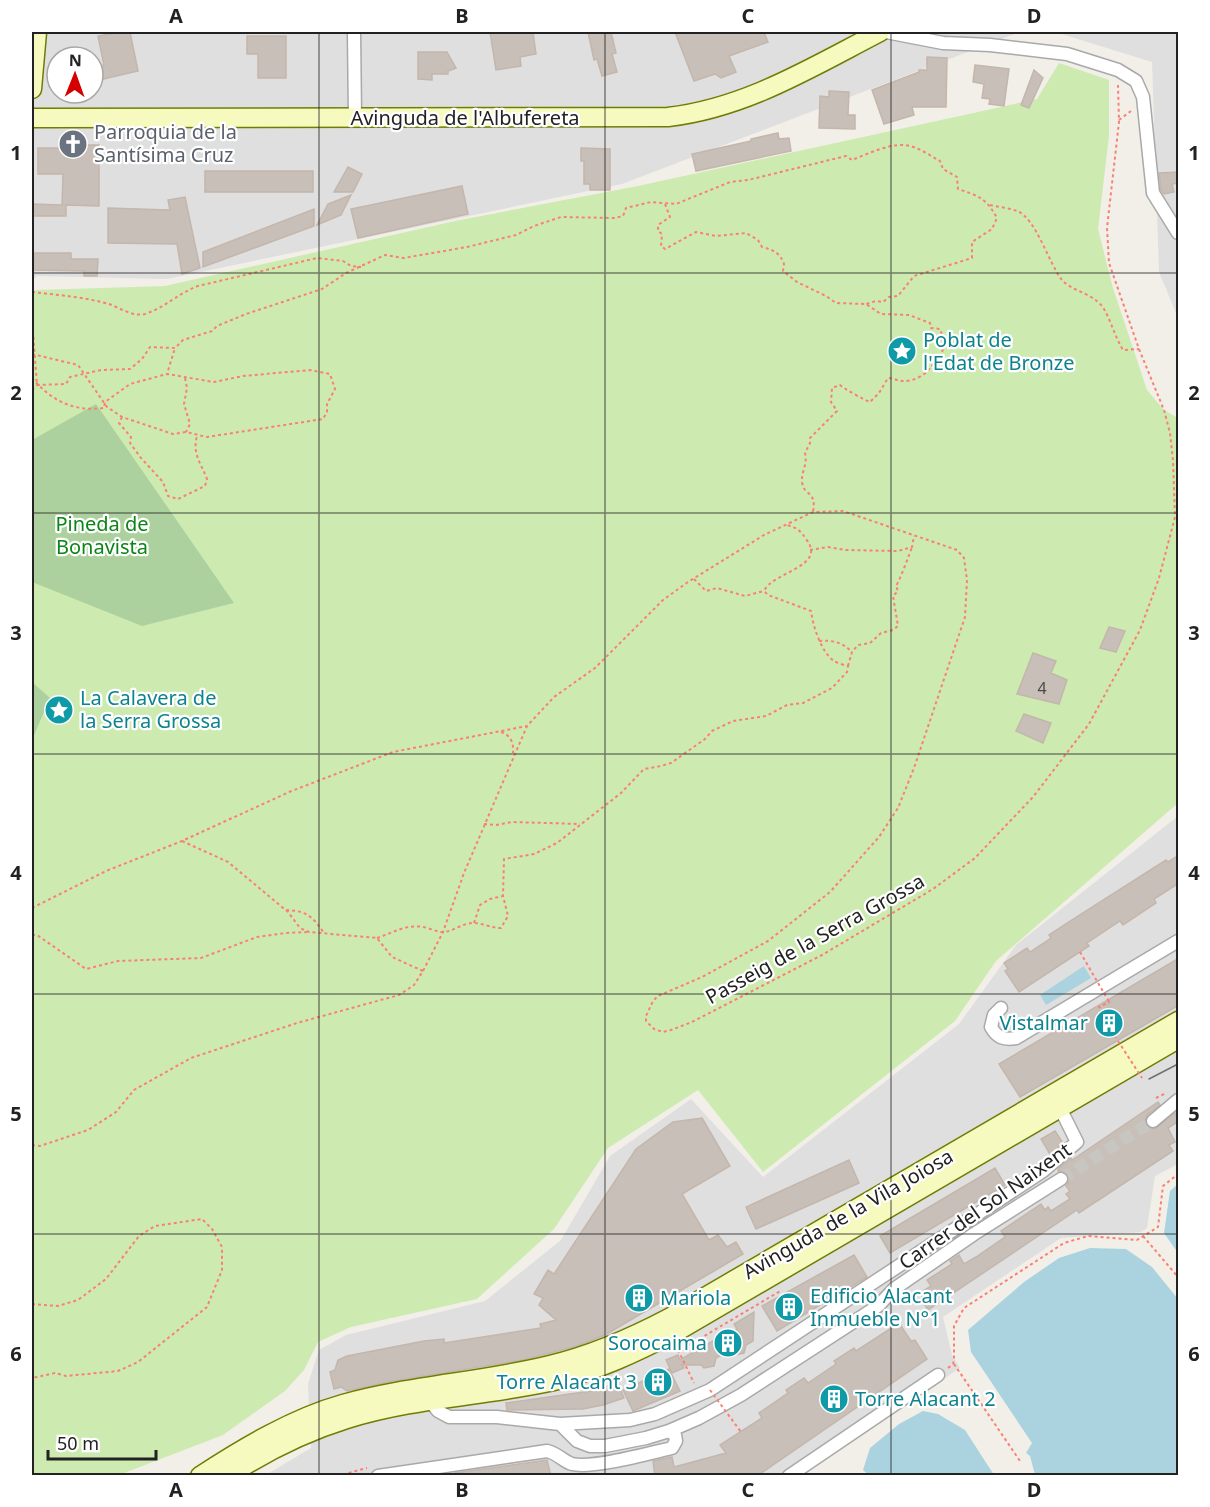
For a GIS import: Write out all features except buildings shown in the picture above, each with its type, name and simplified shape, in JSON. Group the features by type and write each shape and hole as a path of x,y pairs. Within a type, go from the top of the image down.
{"main road":[{"path":"32,89 37,32"},
{"name":"Avinguda de l'Albufereta","path":"32,118 631,118 686,115 766,91 880,32"},
{"name":"Avinguda de la Vila Joiosa","path":"228,1476 284,1444 347,1419 430,1401 554,1380 601,1367 635,1353 676,1332 1054,1103 1179,1021"},
{"name":"Avinguda de la Vila Joiosa","path":"200,1476 234,1454 278,1431 343,1404 550,1365 595,1352 628,1339 1054,1103 1179,1039"}],"street":[{"path":"354,32 355,118"},
{"path":"886,32 944,43 990,45 1067,54 1118,70 1136,81 1143,97 1153,193 1179,233"},
{"path":"1001,1008 994,1015 991,1027 996,1035 1006,1040 1016,1038 1179,941"},
{"path":"1153,1121 1179,1100"},
{"name":"Carrer del Sol Naixent","path":"430,1401 438,1411 449,1417 497,1417 560,1424 593,1424 630,1420 655,1414 704,1390 1043,1171 1077,1142 1054,1103"},
{"name":"Carrer del Sol Naixent","path":"590,1446 605,1446 669,1431 699,1419 759,1384 878,1306 894,1289 1061,1179"},
{"path":"789,1476 938,1375"},
{"path":"560,1424 577,1441 590,1446"},
{"path":"590,1446 586,1432 593,1424"},
{"path":"378,1476 547,1451 553,1452 571,1464 581,1465 625,1459 672,1449 676,1441 675,1436 669,1431"}],"path":[{"name":"Passeig de la Serra Grossa","path":"914,536 957,550 964,558 968,580 967,606 966,617 898,808 879,837 830,892 768,941 658,996 647,1010 646,1021 650,1026 663,1032 692,1022 822,955 933,889 975,858 1033,797 1089,724 1140,630 1160,578 1175,517 1170,433 1164,410 1139,350 1109,263 1107,228 1119,122 1118,70"},
{"path":"167,374 175,348 183,340 212,331 217,326 246,314 322,289 346,273 385,255 404,258 493,241 516,235 561,217 615,218 623,216 626,208 651,202 665,203 676,204 730,182 748,180 819,161 832,161 846,156 852,160 884,149 905,145 921,150 940,161 943,169 957,177 958,189 979,195 990,205 997,218 992,229 972,242 972,258 914,276 898,296 889,297 884,302 836,303 797,282 783,271 782,257 772,249 762,247 758,240 746,233 716,236 696,232 665,249 661,246 662,234 658,231 658,225 670,217 665,203"},
{"path":"990,205 1019,211 1028,220 1044,245 1052,265 1064,282 1091,297 1105,309 1123,350 1139,350"},
{"path":"32,292 95,300 135,314 144,314 198,286 309,259 343,261 351,266 363,267"},
{"path":"813,512 815,502 812,495 804,489 802,480 807,460 805,453 810,438 837,411 831,402 832,388 840,385 846,391 854,392 870,402 888,378 903,382 924,375 939,359 944,348 940,329 931,328 930,323 909,315 881,314 866,304"},
{"path":"32,319 37,385"},
{"path":"32,390 37,385 66,384 70,377 100,370 130,369 142,359 150,347 175,348"},
{"path":"32,378 50,396 68,405 90,410 104,408 105,402 130,384 167,374 214,382 243,376 318,370 330,374 334,389 323,419 207,437 186,432 173,434 122,417 107,407 105,402 78,365 33,354"},
{"path":"185,378 187,388 184,404 190,424 186,432"},
{"path":"122,417 119,423 131,437 130,443 134,450 164,483 168,496 178,499 205,486 207,479 194,448 197,435"},
{"path":"32,935 37,935 86,969 118,961 201,958 257,937 286,933 309,932 377,938 398,928 421,926 443,932 460,925 474,923 501,928 508,915 503,896 504,859 534,854 557,843 621,793 644,769 671,763 705,739 712,731 733,721 766,716 787,705 803,703 832,688 847,672 852,652 858,645 870,643 881,633 898,626 894,596 898,591 896,586 899,583 914,536 843,512 813,512 764,535 663,600 595,668 554,697 527,726 464,873 443,932 414,985 399,995 297,1023 191,1058 134,1090 116,1112 88,1130 40,1146 32,1145"},
{"path":"764,591 767,584 806,564 810,550 808,541 797,528 787,525"},
{"path":"810,550 828,547 845,550 898,550 912,546"},
{"path":"694,579 706,591 717,588 745,596 764,591"},
{"path":"764,591 768,595 811,611 818,641 833,660 848,666"},
{"path":"818,641 836,641 852,652"},
{"path":"32,908 106,871 182,841 289,792 393,752 527,726"},
{"path":"498,731 510,737 513,755"},
{"path":"484,824 496,825 512,822 582,824"},
{"path":"182,841 228,862 284,909 300,928 309,932"},
{"path":"474,923 480,905 490,899 503,896"},
{"path":"284,909 296,910 313,917 324,933"},
{"path":"377,938 392,957 423,971"},
{"path":"1080,952 1109,1002 1099,1007 1145,1082"},
{"path":"1020,1461 953,1364 954,1326 964,1308 1064,1243 1088,1236 1137,1240 1158,1227 1163,1186 1179,1174"},
{"path":"32,1304 58,1306 78,1299 106,1279 139,1236 155,1226 202,1219 212,1229 222,1247 222,1270 207,1307 138,1362 118,1371 66,1376 54,1373 32,1378"},
{"path":"1143,1236 1179,1277"},
{"path":"678,1350 704,1390 741,1432"},
{"path":"938,1375 953,1364"}],"shaded area":[{"path":"32,32 1020,32 622,184 167,279 37,276 32,280"},
{"path":"1055,32 1178,32 1178,318 1159,272 1152,62"},
{"path":"1178,816 1178,1157 1176,1165 1155,1176 1147,1228 1141,1232 1061,1238 943,1317 952,1355 960,1368 799,1475 264,1476 311,1448 308,1384 319,1350 346,1335 485,1301 561,1240 610,1156 691,1099 763,1177 959,1024 1016,945"}],"green space":[{"path":"1059,63 1109,80 1109,136 1098,229 1113,288 1147,390 1164,410 1178,418 1178,803 996,961 955,1021 763,1172 698,1090 608,1148 554,1229 477,1299 351,1327 318,1342 304,1370 285,1391 223,1435 119,1475 32,1476 32,296 36,290 165,286 455,221 638,186 1037,99"},
{"name":"Pineda de Bonavista","path":"96,404 234,603 142,626 32,582 32,440"},
{"path":"32,682 50,698 32,740"}],"water":[{"path":"1084,966 1091,978 1046,1005 1040,995"},
{"path":"1178,1184 1178,1253 1164,1233 1170,1191"},
{"path":"1090,1248 1126,1249 1152,1267 1178,1299 1178,1475 1035,1475 1030,1456 1026,1453 1032,1443 971,1352 968,1330 1024,1282 1059,1258"},
{"path":"923,1411 938,1414 965,1430 994,1475 870,1476 863,1470 870,1448 899,1424"}],"tunnel":[{"path":"1061,1179 1153,1121"}],"tram line":[{"path":"1149,1079 1178,1064"}],"place":[{"name":"Parroquia de la Santísima Cruz","path":"73,144"},
{"name":"Poblat de l'Edat de Bronze","path":"902,351"},
{"name":"La Calavera de la Serra Grossa","path":"59,710"},
{"name":"Vistalmar","path":"1109,1023"},
{"name":"Mariola","path":"639,1298"},
{"name":"Edificio Alacant Inmueble N°1","path":"789,1307"},
{"name":"Sorocaima","path":"728,1343"},
{"name":"Torre Alacant 3","path":"658,1382"},
{"name":"Torre Alacant 2","path":"834,1399"}]}
